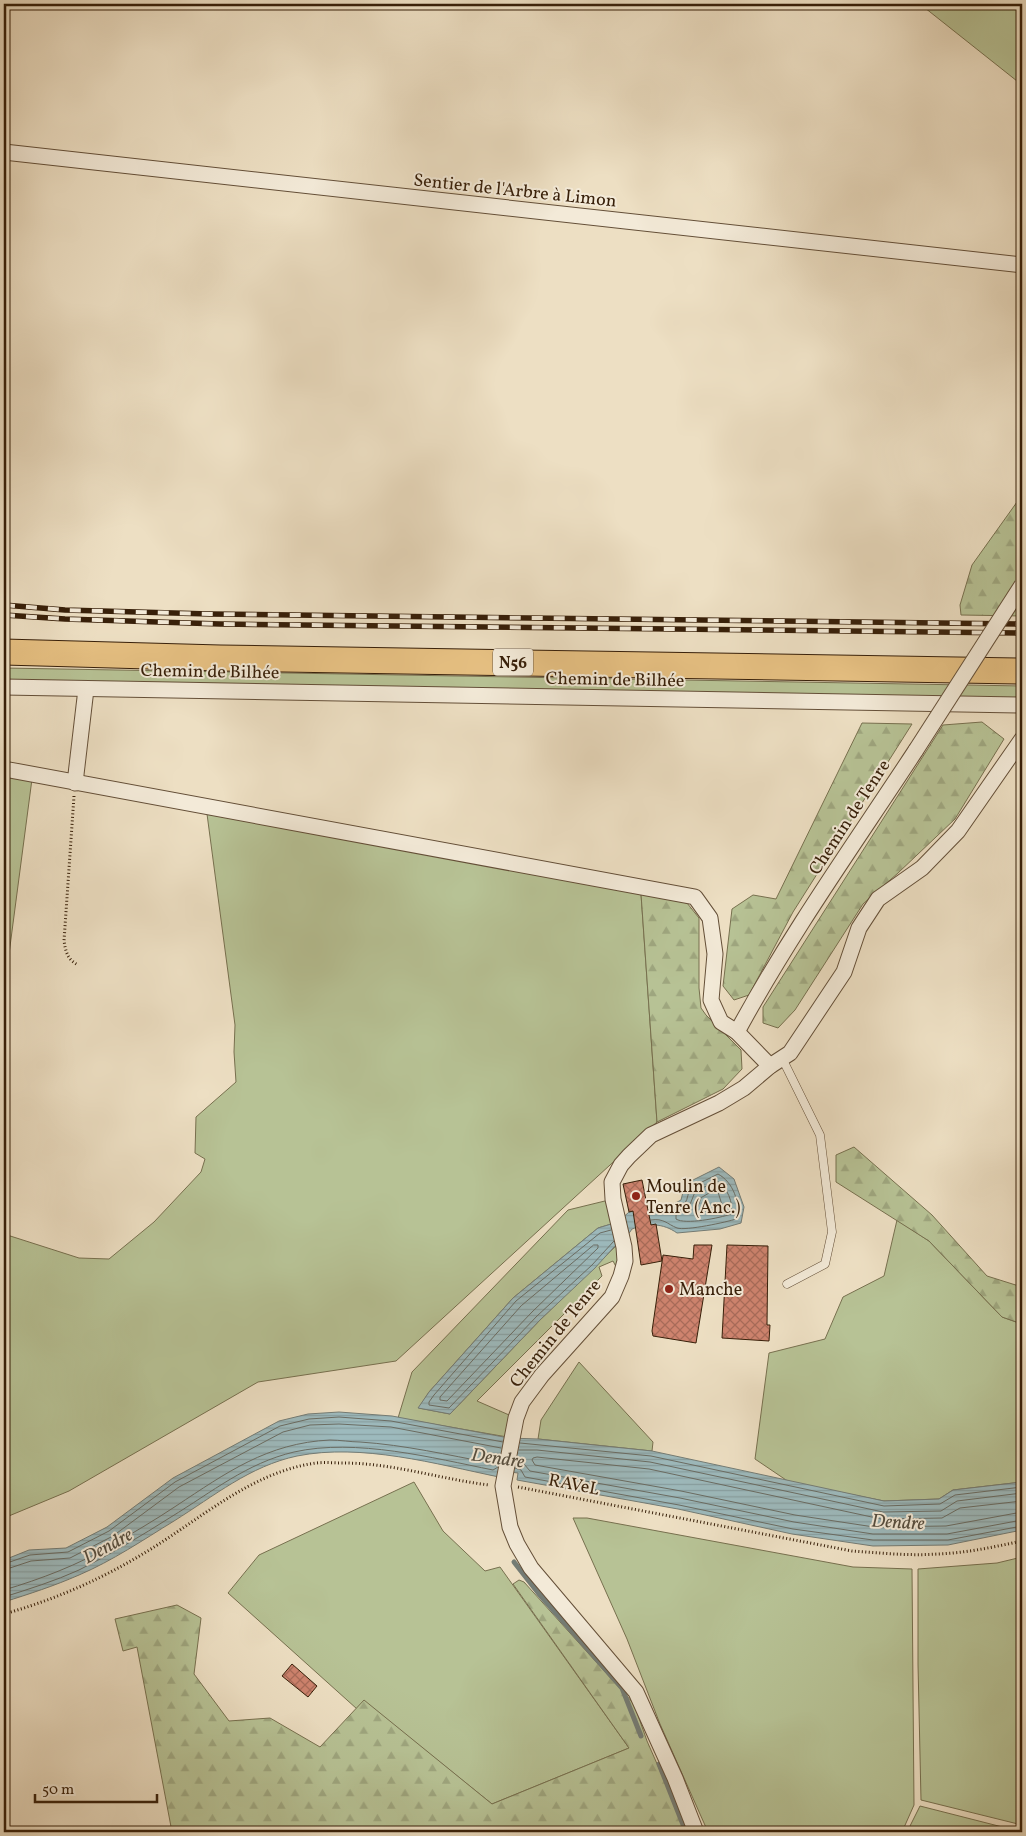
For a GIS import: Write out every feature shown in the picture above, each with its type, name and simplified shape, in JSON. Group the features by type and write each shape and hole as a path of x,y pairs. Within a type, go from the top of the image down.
{"highway":[{"name":"N56","path":"4,652 230,658 1022,671"}],"street":[{"name":"Sentier de l'Arbre à Limon","path":"4,152 1022,266"},
{"name":"Chemin de Tenre","path":"737,1032 755,998 794,936 1022,585"},
{"name":"Chemin de Bilhée","path":"4,687 1022,705"},
{"path":"75,783 86,688"},
{"name":"Chemin de Tenre","path":"696,1832 636,1692 531,1568 517,1544 505,1508 504,1482 516,1418 522,1402 542,1375 612,1297 624,1270 624,1247 613,1200 612,1182 629,1156 651,1135 719,1103 744,1088 790,1053 844,972 859,928 878,899 922,868 958,831 1018,754 1022,739"},
{"path":"4,769 694,897 710,918 715,954 711,1000 721,1022 776,1062"}],"lane":[{"path":"776,1062 820,1135 832,1232 825,1264 787,1284"}],"path":[{"path":"75,783 64,941 66,953 71,961 78,965"},
{"name":"RAVeL","path":"4,1614 65,1593 101,1577 146,1552 251,1484 282,1471 317,1463 364,1463 504,1482 511,1486 852,1551 893,1554 938,1554 981,1550 1022,1541"}],"green space":[{"path":"920,4 1022,4 1022,85"},
{"path":"1022,495 1022,616 961,615 960,605 972,565"},
{"path":"4,668 1022,686 1022,698 4,680"},
{"path":"982,722 1004,739 955,819 863,904 795,1010 778,1028 763,1023 763,1007 943,725"},
{"path":"862,723 912,724 793,912 749,995 734,1000 723,986 732,909 753,895 776,899"},
{"path":"4,777 32,779 4,992"},
{"path":"207,814 641,894 657,1122 396,1361 258,1382 69,1491 4,1518 4,1234 79,1258 109,1259 154,1222 201,1172 205,1159 195,1153 196,1117 236,1082 235,1025"},
{"path":"641,894 687,903 699,918 699,988 701,1008 741,1050 742,1069 723,1089 657,1122"},
{"path":"854,1147 932,1215 987,1276 1022,1287 1022,1324 1002,1317 929,1241 836,1182 836,1155"},
{"path":"613,1199 618,1222 598,1228 513,1298 429,1392 419,1408 450,1414 540,1320 619,1243 621,1276 613,1261 599,1267 602,1276 477,1401 516,1418 513,1438 398,1418 412,1372 568,1210"},
{"path":"897,1220 929,1241 1002,1317 1022,1324 1022,1482 953,1490 939,1499 884,1501 789,1482 755,1459 769,1353 825,1339 843,1297 884,1276"},
{"path":"579,1362 653,1442 652,1451 538,1439 541,1420"},
{"path":"414,1482 443,1531 485,1571 500,1567 629,1748 492,1804 364,1701 357,1709 228,1593 259,1555"},
{"path":"573,1518 587,1518 853,1567 912,1569 914,1805 902,1832 708,1832 660,1724 627,1639"},
{"path":"1022,1557 1022,1825 921,1800 918,1569 997,1563"},
{"path":"519,1580 524,1582 634,1704 647,1741 687,1832 172,1832 137,1647 123,1651 115,1619 177,1605 201,1618 194,1674 229,1721 270,1718 320,1747 364,1700 492,1804 629,1748 513,1584"},
{"path":"920,1806 1022,1832 907,1832"}],"water":[{"path":"719,1167 734,1179 744,1207 741,1223 720,1229 677,1233 666,1227 655,1225 632,1229 623,1242 614,1247 595,1268 540,1320 450,1414 418,1408 429,1392 513,1298 598,1228 618,1222 629,1212 668,1207 681,1200 685,1184"},
{"name":"Dendre","path":"339,1412 392,1416 509,1438 538,1439 652,1451 884,1501 939,1499 953,1490 1022,1482 1022,1530 948,1545 873,1546 792,1534 678,1509 517,1480 518,1473 501,1471 499,1477 399,1457 347,1452 322,1453 297,1456 248,1474 103,1563 60,1583 4,1602 4,1560 29,1550 66,1548 107,1527 173,1478 279,1421 308,1414"}],"building":[{"path":"642,1180 651,1225 656,1224 662,1261 641,1265 633,1211 629,1212 623,1184"},
{"path":"694,1245 712,1245 696,1343 653,1336 652,1331 663,1255 693,1259"},
{"path":"727,1245 768,1246 767,1325 770,1325 769,1341 722,1338"},
{"path":"292,1664 317,1686 308,1697 282,1676"}],"waterway":[{"path":"1017,4 1022,7"},
{"path":"514,1562 539,1594 622,1688 641,1736"},
{"path":"659,1764 686,1832"}],"railway":[{"path":"4,605 65,610 210,614 1022,624"},
{"path":"4,615 220,624 1022,633"}],"place":[{"name":"Moulin de Tenre (Anc.)","path":"636,1196"},
{"name":"Manche","path":"669,1289"}]}
